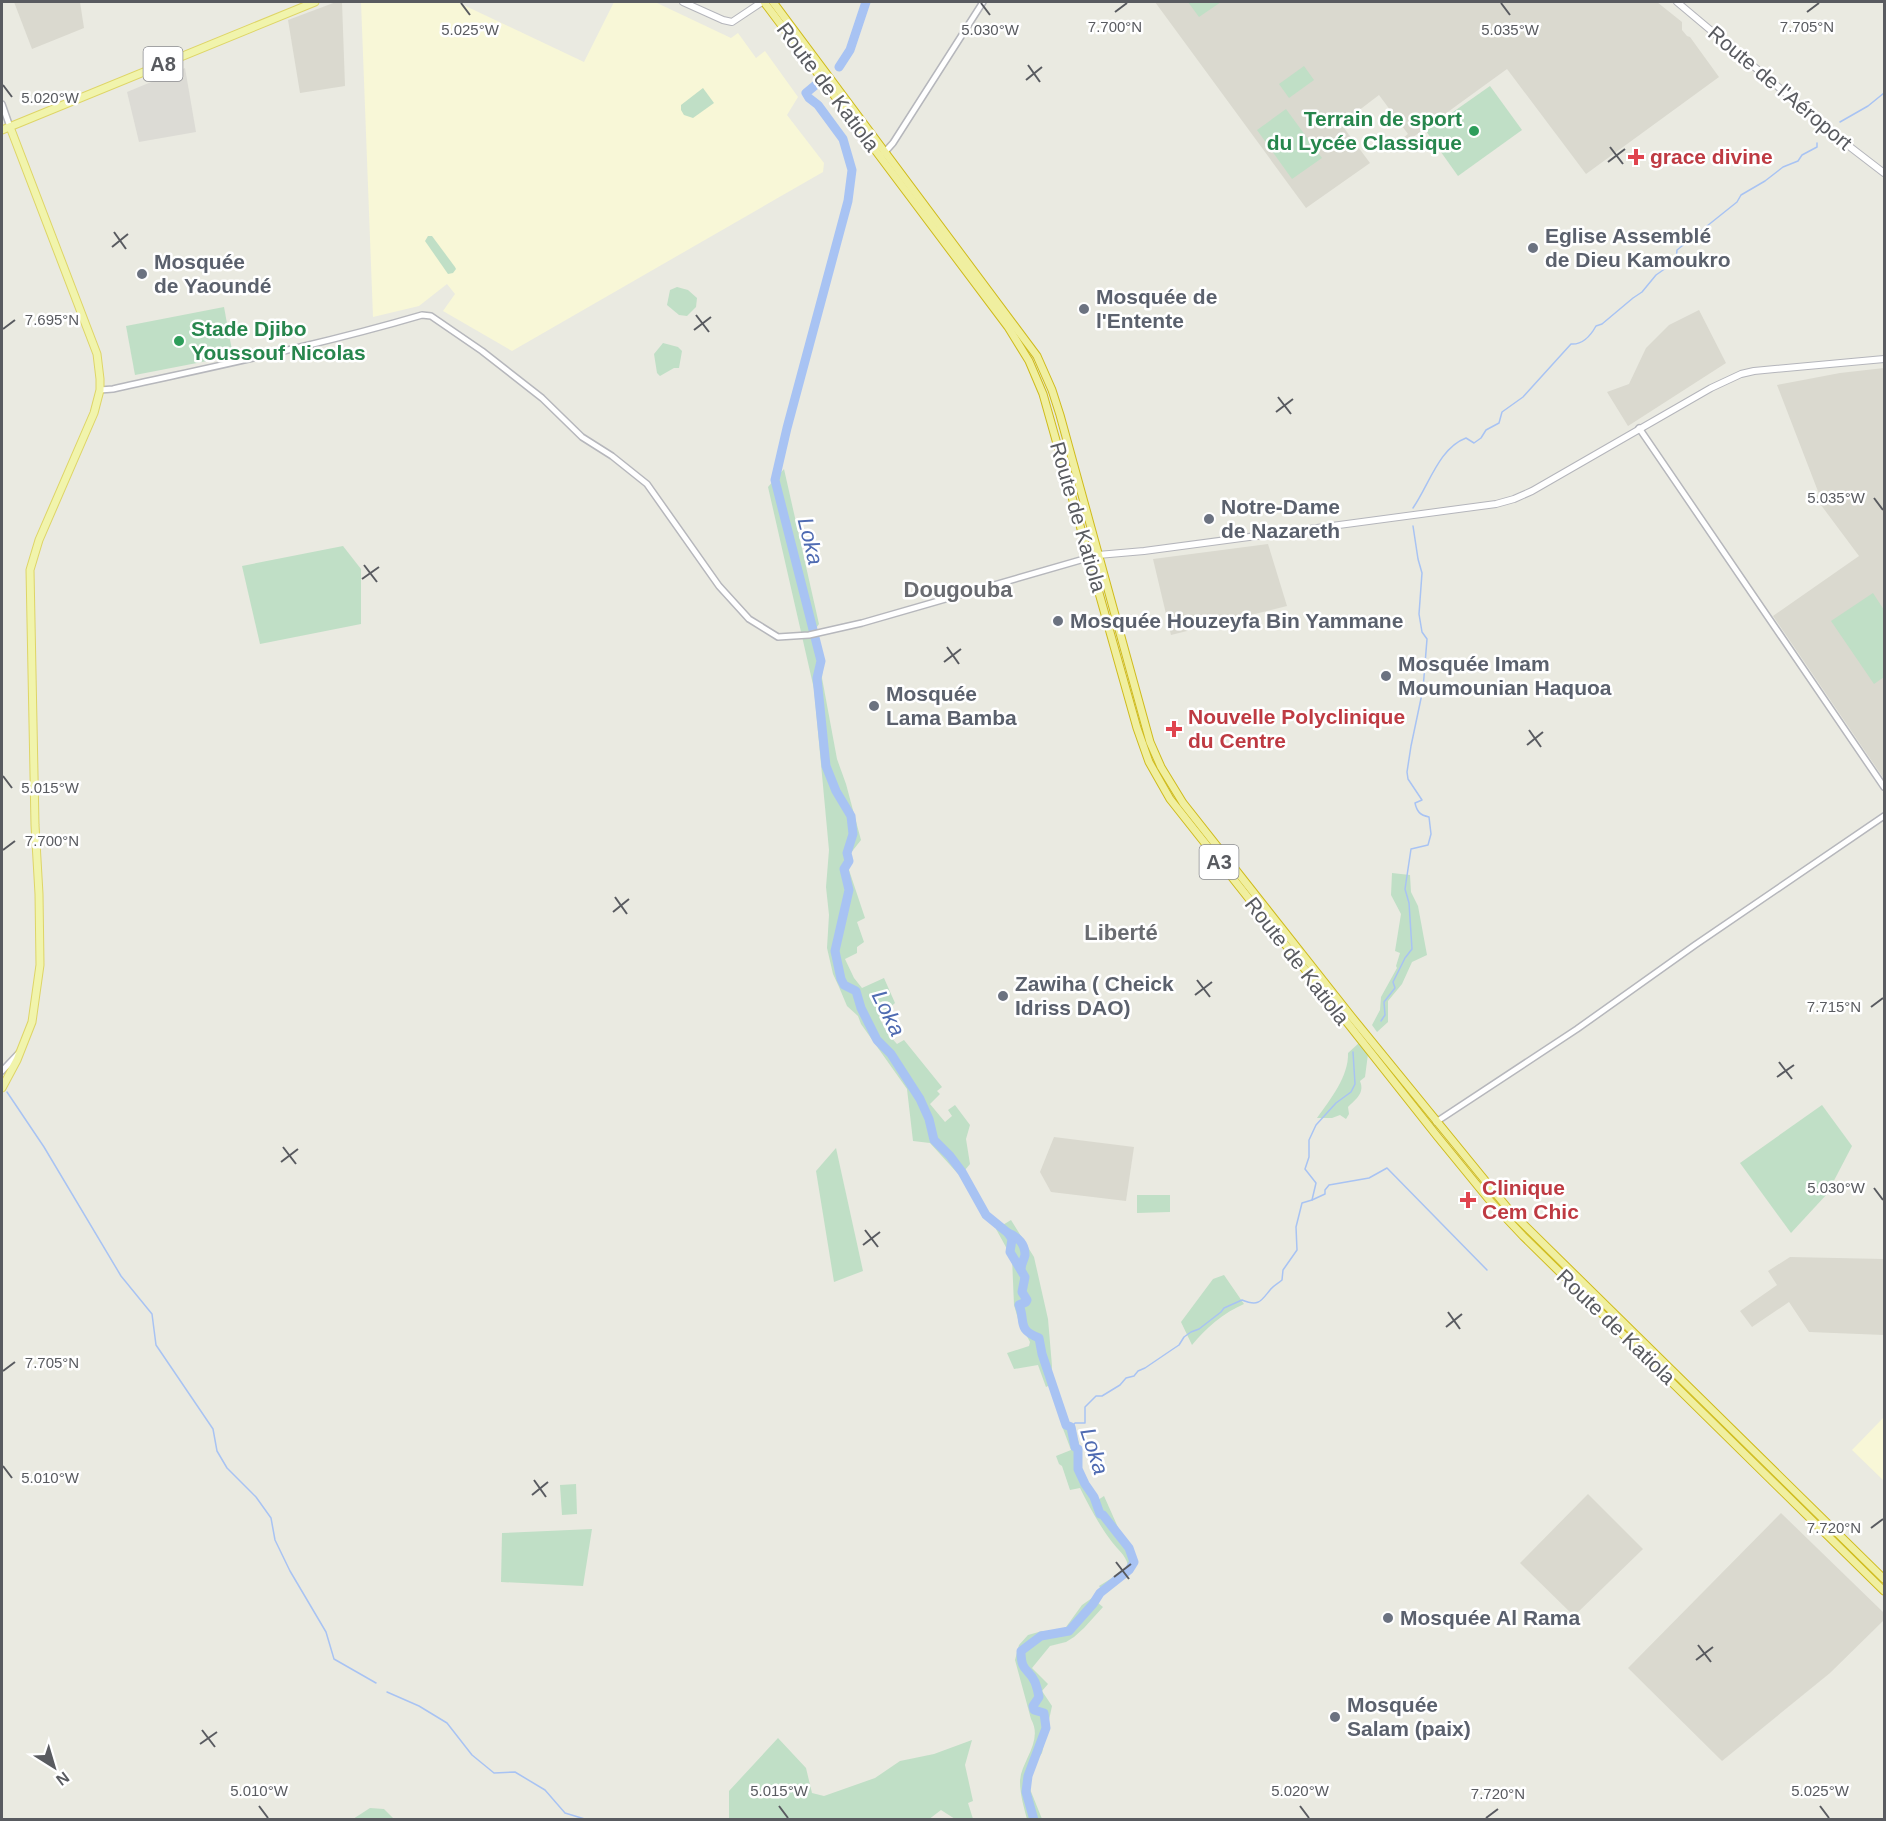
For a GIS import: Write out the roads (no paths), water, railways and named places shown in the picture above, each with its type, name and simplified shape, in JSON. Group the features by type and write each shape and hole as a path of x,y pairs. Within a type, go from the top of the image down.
{"highway":[{"name":"Route de Katiola","path":"763,2 883,154 1036,356 1052,390 1060,415 1137,728 1149,762 1162,787 1491,1202 1522,1236 1884,1591"},
{"name":"Route de Katiola","path":"773,2 883,154"},
{"name":"Route de Katiola","path":"1094,556 1150,742 1170,783 1190,812 1487,1184 1529,1230 1884,1579"}],"main road":[{"name":"A8","path":"2,130 315,2"},
{"path":"683,2 729,22 735,21 763,2"},
{"name":"Route de l'Aéroport","path":"1677,2 1884,173"},
{"path":"2,1088 32,1022 40,965 30,570 39,540 86,435 100,390 97,354 10,127"},
{"path":"1094,556 1496,504 1514,499 1532,490 1711,388 1741,374 1884,359"}],"street":[{"path":"883,154 893,143 983,2"},
{"path":"2,104 10,127"},
{"path":"100,390 361,333 422,315 430,316 482,351 542,398 582,437 612,456 647,484 719,586 749,619 778,637 809,635 862,623 1094,556"},
{"path":"1639,428 1884,787"},
{"path":"1430,1127 1577,1029 1884,816"},
{"path":"2,1071 20,1052"}],"waterway":[{"name":"Loka","path":"839,67 850,50 866,2"},
{"name":"Loka","path":"818,83 806,93 818,105 843,139 852,170 848,201 775,480 821,661 817,678 826,766 836,791 851,816 853,834 847,853 849,861 844,869 849,890 835,951 844,985 856,991 861,1008 877,1040 891,1054 920,1099 929,1119 934,1140 962,1172 986,1215 1012,1239 1010,1252 1025,1277 1022,1292 1027,1300 1019,1305 1024,1328 1039,1338 1042,1354 1066,1425 1071,1427 1075,1447 1078,1449 1078,1469 1085,1484 1094,1497 1100,1514 1129,1548 1134,1562 1129,1570 1100,1593 1069,1631 1041,1636 1021,1651 1024,1667 1035,1682 1038,1691 1039,1697 1033,1706 1034,1710 1044,1713 1046,1728 1028,1776 1026,1792 1034,1820"},
{"path":"1840,122 1868,106 1884,93"},
{"path":"1413,508 1435,468 1449,450 1466,438 1474,443 1486,430 1499,423 1502,412 1523,397 1571,344 1586,339 1596,326 1602,324 1642,292 1656,275 1676,261 1677,250 1737,202 1741,195 1783,167 1798,161 1802,155 1817,147 1817,143"},
{"path":"1381,1021 1385,1015 1384,1002 1395,988 1393,982 1412,949 1409,903 1405,889 1411,849 1428,845 1431,834 1429,817 1419,813 1417,809 1415,803 1422,800 1408,779 1407,772 1423,689 1427,639 1422,632 1419,614 1422,573 1413,526"},
{"path":"1071,1427 1075,1423 1085,1423 1085,1407 1096,1396 1102,1396 1120,1385 1126,1378 1134,1376 1138,1371 1179,1345 1184,1337 1199,1329 1224,1308 1242,1300 1252,1303 1259,1302 1282,1280 1283,1270 1297,1250 1296,1227 1302,1203 1312,1200 1316,1183 1305,1169 1309,1157 1309,1140 1316,1125 1336,1103 1351,1092 1355,1084 1353,1052"},
{"path":"7,1092 44,1147 121,1276 152,1314 156,1345 213,1429 217,1451 227,1468 256,1497 271,1518 275,1540 290,1571 326,1632 334,1659 376,1683"},
{"path":"1312,1200 1325,1194 1329,1185 1369,1178 1387,1168 1487,1270"},
{"path":"1008,1233 1018,1239 1024,1247 1025,1255 1021,1269"},
{"path":"387,1692 419,1706 447,1723 472,1755 494,1773 515,1772 545,1790 565,1813 588,1820"}],"place":[{"name":"Terrain de sport du Lycée Classique","path":"1474,131"},
{"name":"grace divine","path":"1636,157"},
{"name":"Eglise Assemblé de Dieu Kamoukro","path":"1533,248"},
{"name":"Mosquée de Yaoundé","path":"142,274"},
{"name":"Mosquée de l'Entente","path":"1084,309"},
{"name":"Stade Djibo Youssouf Nicolas","path":"179,341"},
{"name":"Notre-Dame de Nazareth","path":"1209,519"},
{"name":"Mosquée Houzeyfa Bin Yammane","path":"1058,621"},
{"name":"Mosquée Imam Moumounian Haquoa","path":"1386,676"},
{"name":"Mosquée Lama Bamba","path":"874,706"},
{"name":"Nouvelle Polyclinique du Centre","path":"1174,729"},
{"name":"Zawiha ( Cheick Idriss DAO)","path":"1003,996"},
{"name":"Clinique Cem Chic","path":"1468,1200"},
{"name":"Mosquée Al Rama","path":"1388,1618"},
{"name":"Mosquée Salam (paix)","path":"1335,1717"}],"district":[{"name":"Dougouba","path":"958,589"},
{"name":"Liberté","path":"1121,932"}]}
